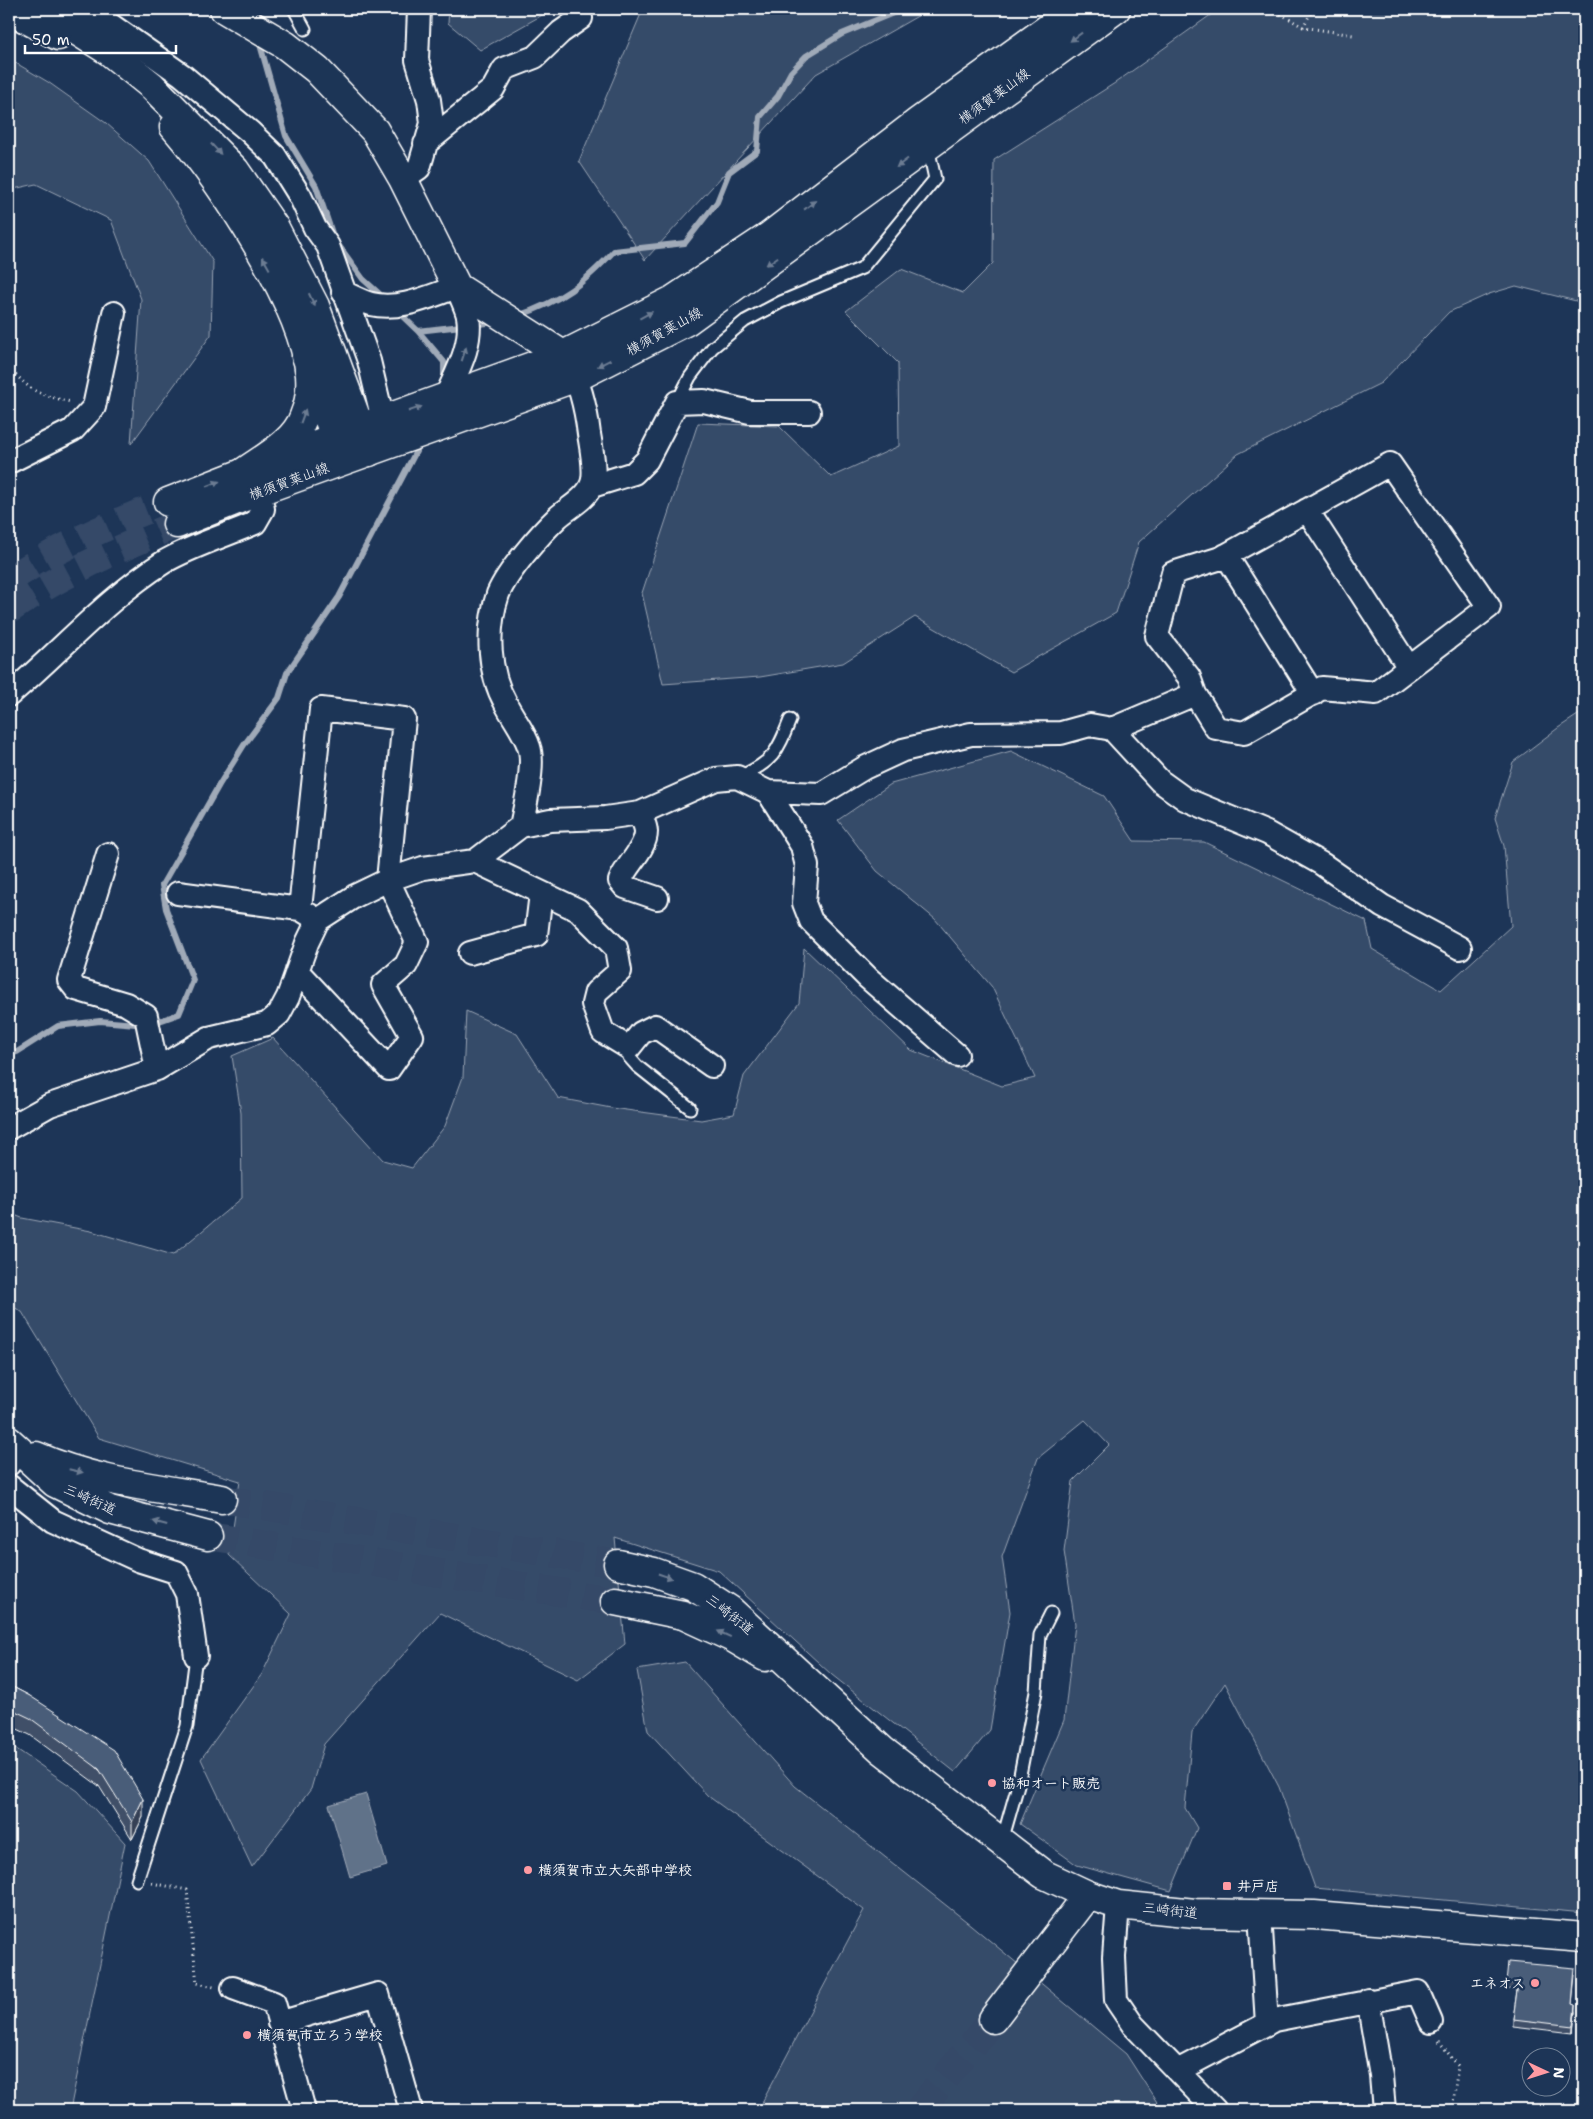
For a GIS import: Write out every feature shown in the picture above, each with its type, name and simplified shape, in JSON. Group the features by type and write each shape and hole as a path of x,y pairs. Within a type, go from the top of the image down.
{"main road":[{"path":"42,9 110,52 152,86 235,170 271,222 290,255 315,306 362,434"},
{"path":"224,9 285,45 318,70 374,131 404,179 457,287 570,366"},
{"name":"横須賀葉山線","path":"172,513 252,482 445,399 570,366 768,237 918,121 1075,9"},
{"name":"横須賀葉山線","path":"252,482 362,434 570,366 687,320 805,237 928,144 1116,9"},
{"path":"9,10 37,23 95,59 149,103 186,141 229,200 260,251 293,314 306,356 310,375 310,394 304,417 295,435 252,482"},
{"path":"306,356 362,434"},
{"name":"三崎街道","path":"11,1451 61,1467 115,1480 222,1499"},
{"name":"三崎街道","path":"11,1451 55,1483 110,1510 208,1536"},
{"name":"三崎街道","path":"618,1564 654,1572 693,1586 730,1610 882,1750 1043,1874 1088,1895 1118,1904 1195,1913 1314,1915 1584,1937"},
{"path":"683,1615 692,1607 694,1602 693,1586"},
{"name":"三崎街道","path":"615,1601 683,1615 733,1638 784,1668 824,1696"},
{"path":"993,2019 1088,1895"}],"street":[{"path":"82,9 105,22 182,75 250,132 275,156 300,196 314,228 328,246 342,292 368,361 362,434"},
{"path":"404,179 419,168 432,123 429,100 417,60 415,12"},
{"path":"425,144 493,88 504,70 535,57 561,32 581,18"},
{"path":"342,292 370,304 389,307 413,302 457,287 468,316 468,338 465,354 445,399"},
{"path":"9,462 73,430 94,407 114,313"},
{"path":"570,366 588,426 593,457 592,486"},
{"path":"521,826 529,794 530,748 494,679 491,659 494,613 498,594 511,571 558,518 592,486 634,473 647,460 677,402 704,401 750,412 809,412"},
{"path":"1390,464 1489,607 1408,666 1376,692 1322,688 1244,733 1216,728 1195,694 1189,677 1157,636 1173,574 1226,555 1390,464"},
{"path":"11,690 126,589 166,561 255,523 263,509 252,482"},
{"path":"1307,510 1408,666"},
{"path":"1226,555 1312,694"},
{"path":"178,893 309,914 355,896 388,880 423,868 475,862 521,826 550,820 604,818 640,813 716,779 737,777 768,792 821,794 864,768 904,750 971,734 1061,733 1090,725 1112,729 1195,694"},
{"path":"9,1128 50,1105 157,1069 209,1038 267,1024 279,1014 288,998 297,971 309,914 321,709 404,719 388,880 417,942 406,965 383,985 412,1036 389,1069 297,971"},
{"path":"1112,729 1160,781 1185,799 1267,834 1322,864 1382,906 1460,948"},
{"path":"768,792 783,812 802,846 807,866 804,903 811,921 868,978 957,1055"},
{"path":"640,813 646,833 642,846 624,871 620,881 625,887 657,898"},
{"path":"108,854 69,980 76,989 126,1004 146,1016 157,1069"},
{"path":"475,862 578,910 616,948 620,971 596,992 592,1004 603,1032 629,1048 641,1033 655,1026 712,1066"},
{"path":"470,953 536,935 541,893"},
{"path":"9,1486 53,1520 138,1560 176,1572 188,1594 196,1656"},
{"path":"1118,1904 1114,1957 1116,2000 1133,2025 1179,2070 1215,2110"},
{"path":"1260,1914 1267,2024"},
{"path":"233,1988 274,2003 304,2110"},
{"path":"1179,2070 1274,2020 1368,2000 1418,1992 1431,2022"},
{"path":"279,2022 378,1994 411,2110"},
{"path":"1368,2000 1382,2076 1384,2110"}],"lane":[{"path":"294,9 304,29"},
{"path":"677,402 690,377 712,348 745,321 782,302 862,268 935,179 928,144"},
{"path":"737,777 752,771 775,754 790,720"},
{"path":"629,1048 629,1057 637,1066 690,1108"},
{"path":"1002,1841 1018,1785 1036,1692 1040,1635 1051,1613"},
{"path":"136,1880 187,1726 196,1656"}],"path":[{"path":"1272,9 1303,27 1352,35"},
{"path":"1303,27 1314,9"},
{"path":"9,367 26,387 39,395 94,407"},
{"path":"136,1880 187,1890 197,1983 233,1988"},
{"path":"1431,2022 1440,2044 1458,2066 1452,2110"}],"shaded area":[{"path":"449,9 553,9 480,50 448,23"},
{"path":"643,9 930,9 816,74 645,260 579,161"},
{"path":"1219,9 1584,9 1584,303 1516,286 1489,294 1449,312 1381,383 1238,454 1139,542 1116,613 1011,672 915,617 843,663 760,677 663,684 642,593 698,423 779,426 831,477 899,446 898,363 846,311 901,269 963,293 993,263 994,160 1115,83"},
{"path":"9,59 48,82 106,123 149,161 213,262 211,335 131,444 141,299 111,220 36,184 9,190"},
{"path":"1584,711 1584,1913 1315,1888 1279,1787 1225,1683 1192,1732 1185,1808 1197,1828 1171,1891 1077,1865 1020,1824 1064,1720 1075,1624 1064,1551 1073,1481 1109,1445 1085,1420 1038,1458 1002,1557 1010,1612 990,1730 955,1772 832,1675 719,1571 615,1538 625,1644 578,1680 440,1613 324,1744 311,1789 252,1867 201,1759 262,1674 291,1614 229,1555 240,1481 99,1438 22,1312 9,1304 9,1213 22,1218 91,1231 173,1255 242,1198 241,1113 232,1056 273,1038 383,1160 412,1168 445,1126 463,1077 466,1011 517,1034 558,1098 611,1108 701,1120 734,1114 744,1076 799,1003 804,948 911,1050 1002,1086 1035,1078 992,987 935,919 877,871 838,820 891,784 1011,751 1104,796 1134,841 1204,842 1366,921 1372,949 1441,990 1511,926 1504,846 1495,818 1513,762"},
{"path":"685,1662 795,1786 971,1925 1126,2054 1162,2110 758,2110 864,1910 708,1796 648,1731 637,1670"},
{"path":"9,1744 78,1791 125,1843 70,2110 9,2110"},
{"path":"366,1794 387,1866 350,1877 329,1805"}],"building":[{"path":"9,1685 30,1696 114,1750 143,1799 132,1822 99,1769 30,1718 9,1708"},
{"path":"1508,1962 1575,1968 1572,2004 1575,2005 1573,2026 1513,2019 1518,1984 1506,1983"}],"waterway":[{"path":"517,316 547,304 571,290 592,273 614,251 685,243 717,202 729,172 757,151 760,117 778,96 791,72 806,56 842,34 903,9"},
{"path":"259,41 286,136 316,186 334,239 363,279 385,299"},
{"path":"396,310 418,331 444,362 444,381"},
{"path":"418,331 496,322"},
{"path":"9,1053 17,1052 58,1026 100,1021 148,1025 179,1014 193,980 166,909 162,885 244,745 279,698 287,673 339,597 421,442"}],"tunnel":[{"path":"9,580 86,536 168,502"},
{"path":"9,610 69,574 177,524"},
{"path":"222,1499 618,1564"},
{"path":"208,1536 615,1601"},
{"path":"919,2110 993,2019"}],"place":[{"name":"協和オート販売","path":"992,1783"},
{"name":"横須賀市立大矢部中学校","path":"528,1870"},
{"name":"井戸店","path":"1227,1886"},
{"name":"エネオス","path":"1535,1983"},
{"name":"横須賀市立ろう学校","path":"247,2035"}]}
